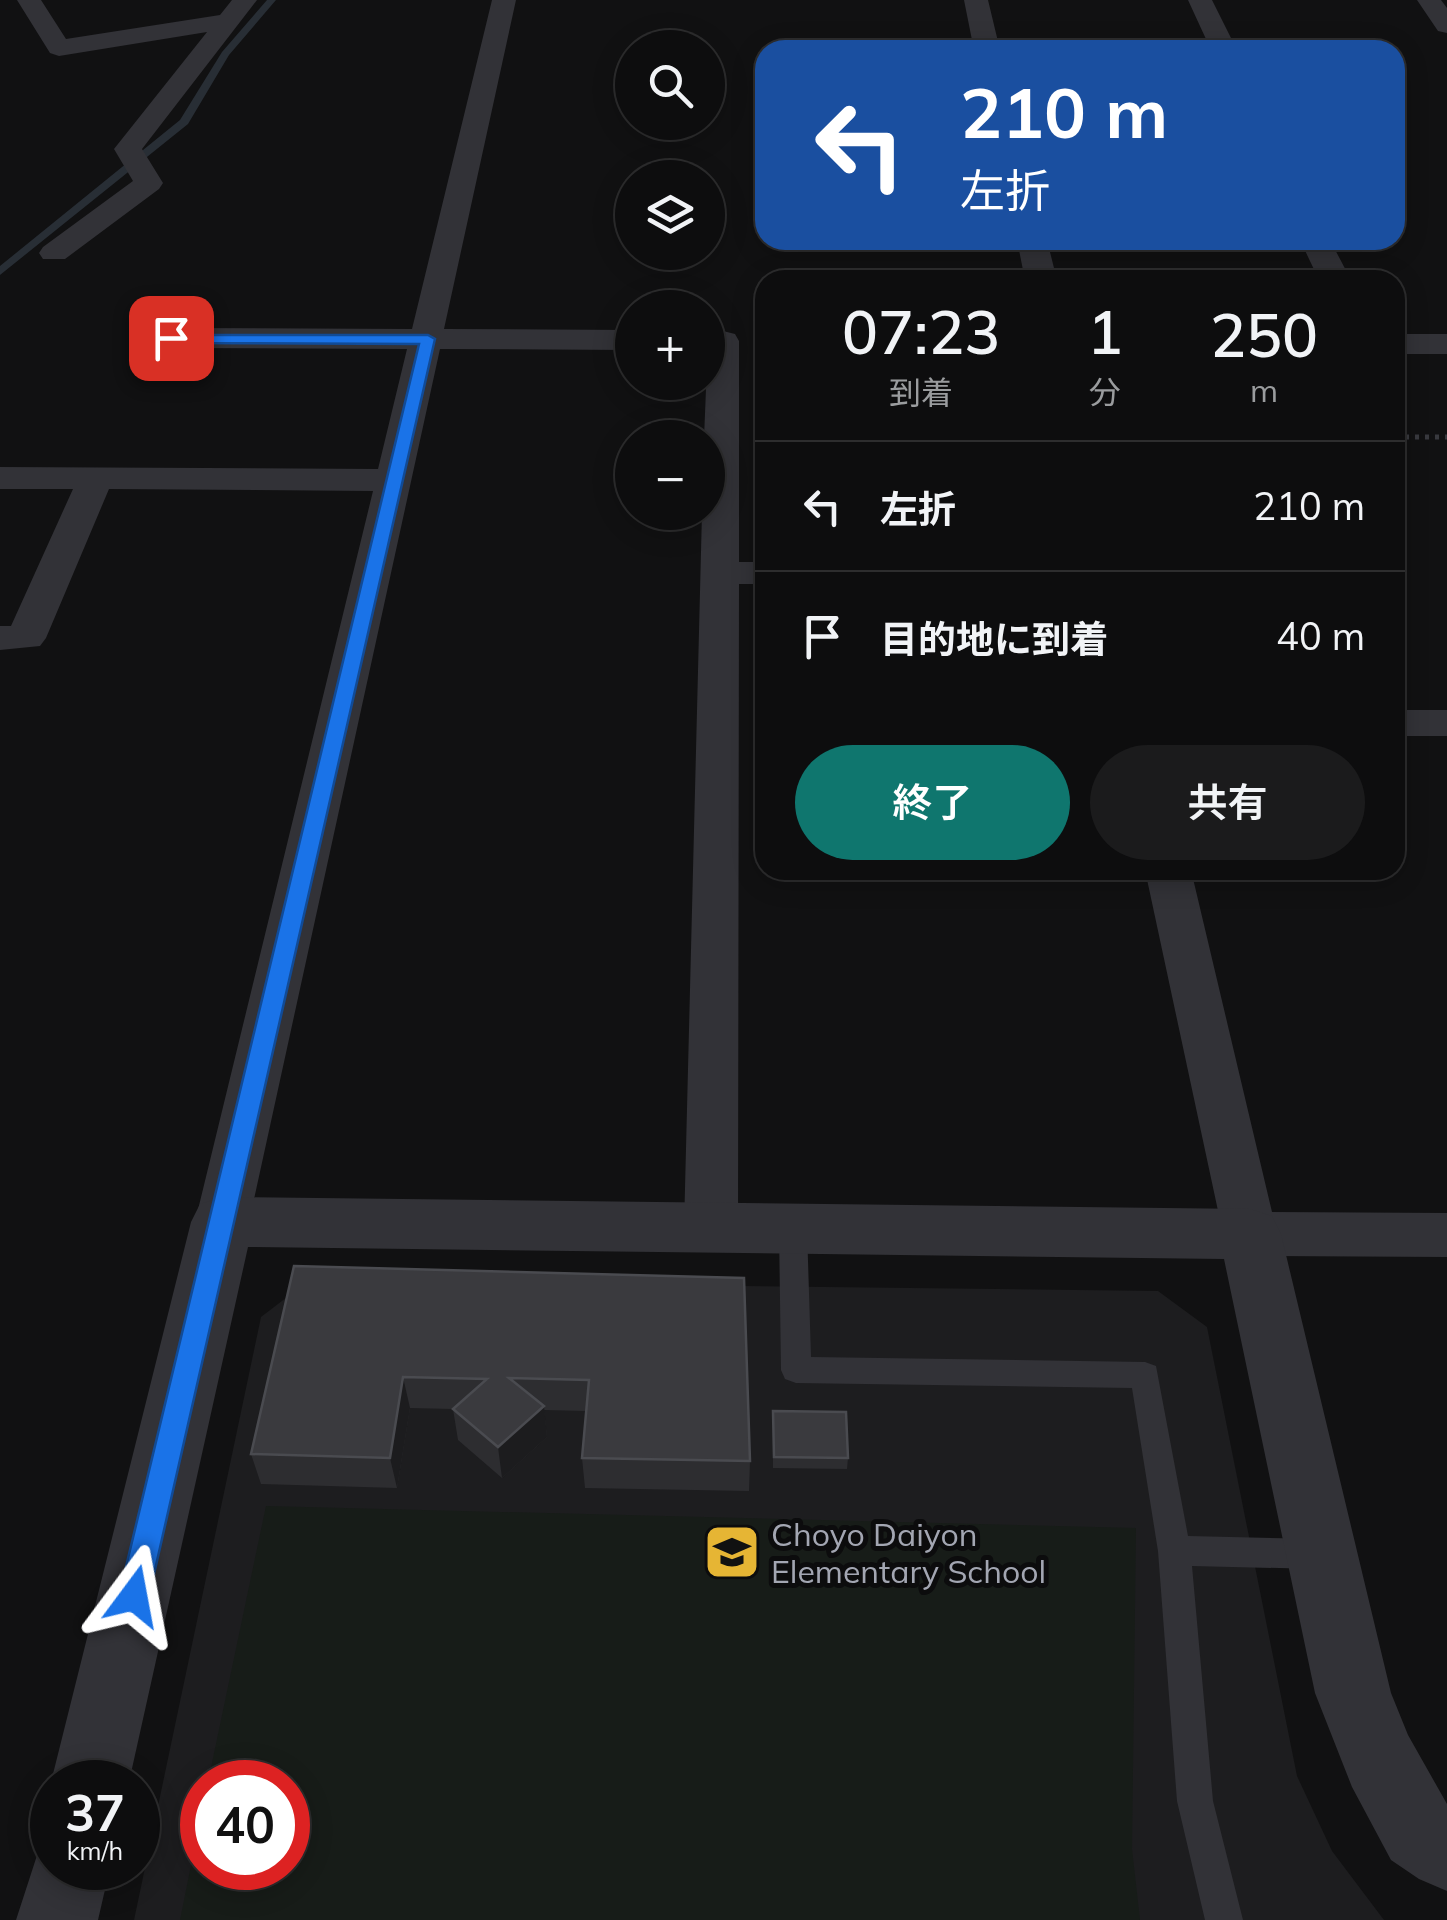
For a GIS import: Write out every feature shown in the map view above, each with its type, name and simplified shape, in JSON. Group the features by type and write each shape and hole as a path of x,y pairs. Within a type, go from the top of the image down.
{"street":[{"path":"29,0 59,48 238,11"},
{"path":"95,1760 504,0"},
{"path":"976,0 986,40"},
{"path":"1200,0 1219,40"},
{"path":"1428,0 1447,26"},
{"path":"54,253 149,183 128,150 238,11"},
{"path":"171,338 615,340"},
{"path":"710,1228 727,341"},
{"path":"1405,344 1447,344"},
{"path":"0,478 394,480"},
{"path":"0,638 26,638 96,478"},
{"path":"720,572 755,573"},
{"path":"1405,723 1447,723"},
{"path":"1170,880 1352,1693 1379,1760 1419,1832 1447,1851"},
{"path":"222,1222 1447,1235"},
{"path":"58,1920 65,1890"}],"lane":[{"path":"793,1229 796,1370 1145,1375 1174,1551 1195,1801 1224,1920"},
{"path":"1174,1551 1322,1554"}],"path":[{"path":"1405,437 1447,437"}],"shaded area":[{"name":"Choyo Daiyon Elementary School","path":"308,1281 1158,1291 1207,1327 1297,1776 1332,1851 1384,1920 134,1920 140,1890 160,1890 160,1797 261,1317"},
{"path":"266,1506 1136,1528 1132,1849 1140,1920 180,1920 186,1890 310,1890 310,1760 213,1760"}],"building":[{"path":"294,1266 744,1278 750,1461 582,1458 589,1380 509,1378 544,1406 498,1447 453,1409 487,1379 403,1377 390,1458 251,1454"},
{"path":"773,1411 846,1412 848,1458 774,1457"}],"waterway":[{"path":"0,272 184,122 225,54 272,0"}],"place":[{"name":"Choyo Daiyon Elementary School","path":"732,1552"}],"route":[{"path":"134,1596 428,339 171,338"}]}
